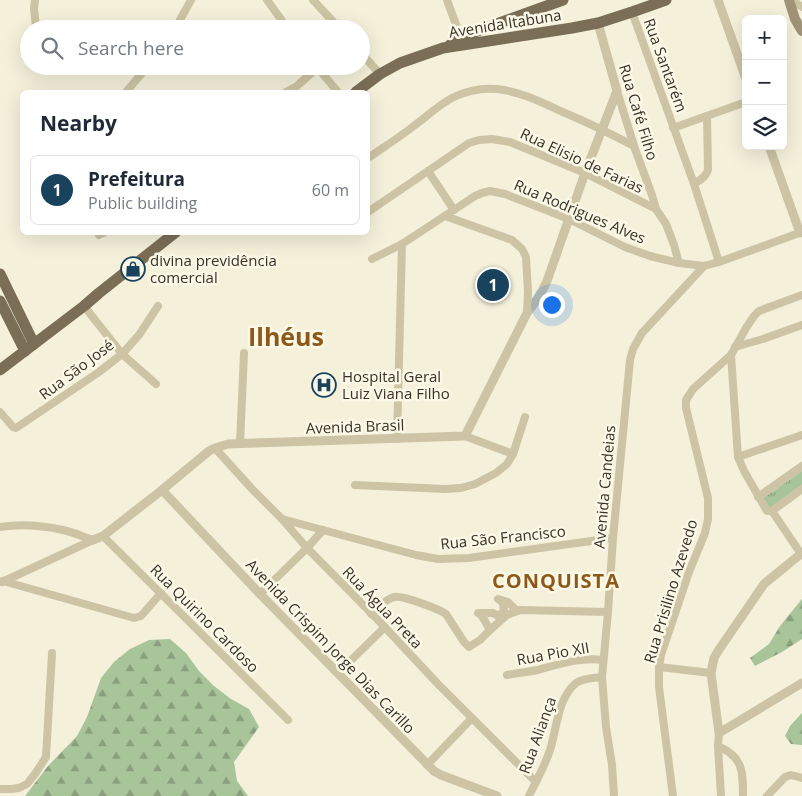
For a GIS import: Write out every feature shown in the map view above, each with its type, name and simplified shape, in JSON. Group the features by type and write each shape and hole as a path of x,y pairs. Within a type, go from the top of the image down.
{"main road":[{"path":"448,46 461,38 563,0"},
{"name":"Avenida Itabuna","path":"359,90 380,74 400,63 448,46 598,23 666,0"},
{"path":"795,3 802,24"},
{"path":"795,3 795,18 802,31"},
{"path":"497,24 500,39"},
{"path":"0,370 172,235"},
{"path":"0,274 29,347"},
{"path":"0,301 29,347"}],"street":[{"path":"35,0 35,20"},
{"path":"180,20 191,0"},
{"path":"267,0 281,20"},
{"path":"314,0 332,20"},
{"path":"447,0 461,38"},
{"path":"718,0 742,68"},
{"name":"Rua Santarém","path":"632,12 694,184 718,262"},
{"name":"Rua Café Filho","path":"598,23 634,146 656,209 668,229 679,264"},
{"path":"370,63 380,74"},
{"path":"128,90 140,75"},
{"path":"290,90 297,86 308,75"},
{"path":"323,75 336,90"},
{"path":"370,157 404,134 450,98 466,92 483,89 502,89 524,94 602,129 634,146"},
{"path":"513,454 465,436 527,313 539,297 547,281 585,173 617,91"},
{"name":"Rua Santarém","path":"674,128 742,103"},
{"name":"Rua Santarém","path":"694,184 705,176 708,170 707,116"},
{"name":"Rua Elisio de Farias","path":"370,211 469,144 479,140 492,139 510,142 585,173 656,209"},
{"path":"704,266 801,232 770,150"},
{"path":"428,171 454,210"},
{"name":"Rua Rodrigues Alves","path":"372,259 402,244 475,196 490,191 505,194 569,219 626,247 650,256 679,264 704,266"},
{"path":"445,216 512,240 522,249 526,257 527,313"},
{"path":"397,438 402,244"},
{"name":"Avenida Candeias","path":"614,796 602,677 628,372 633,349 642,332 704,266"},
{"path":"802,295 759,311 754,316 731,355 738,457 758,497 766,510 772,511 802,490"},
{"path":"84,306 122,354 156,384"},
{"name":"Rua São José","path":"0,412 14,427 19,427 122,354 139,334 158,306"},
{"path":"735,347 802,325"},
{"path":"240,444 244,353"},
{"name":"Rua Prisilino Azevedo","path":"673,796 658,667 688,572 708,519 708,498 686,408 686,400 693,389 731,355"},
{"path":"354,485 445,489 461,488 475,484 496,473 507,464 513,454 525,417"},
{"path":"738,457 802,435"},
{"name":"Avenida Brasil","path":"1,582 103,536 215,448 228,444 465,436"},
{"name":"Rua Água Preta","path":"215,448 252,489 282,518 307,548 536,782"},
{"path":"758,497 802,466"},
{"name":"Avenida Crispim Jorge Dias Carillo","path":"162,490 260,594 434,771 497,796"},
{"path":"721,796 718,733 711,673 714,658 764,584 801,554 772,511"},
{"name":"Rua São Francisco","path":"282,518 416,555 438,559 469,558 613,538"},
{"path":"0,526 53,528 94,540"},
{"path":"260,594 323,530"},
{"name":"Rua Quirino Cardoso","path":"103,536 288,720"},
{"path":"1,582 134,618 141,616 161,593"},
{"path":"371,614 391,598 396,597 442,610 469,647 480,640 507,615 517,611 608,612"},
{"path":"490,630 482,616 478,613 493,612 498,616 504,611 503,603 498,599 508,602 517,611"},
{"path":"338,674 385,627"},
{"path":"0,789 11,790 27,784 46,757 52,653"},
{"name":"Rua Pio XII","path":"507,675 581,659 603,660"},
{"path":"658,667 711,673"},
{"name":"Rua Aliança","path":"529,796 550,751 562,706 568,692 583,680 602,677"},
{"path":"718,733 802,683"},
{"path":"427,764 472,718"},
{"path":"718,746 728,750 739,763 743,775 743,796"},
{"path":"767,796 785,777 791,775 802,778"}],"green space":[{"path":"802,471 802,487 770,509 763,498"},
{"path":"802,599 802,639 755,666 750,658 769,644 780,626"},
{"path":"170,639 186,653 199,671 214,686 231,699 249,709 259,727 234,762 237,781 248,796 25,796 48,766 77,736 87,717 101,678 114,662 130,649 149,640"},
{"path":"802,713 802,745 791,744 785,736 790,726"}],"place":[{"name":"divina previdência comercial","path":"133,269"},
{"name":"Prefeitura","path":"493,285"},
{"name":"Hospital Geral Luiz Viana Filho","path":"324,385"}],"district":[{"name":"Ilhéus","path":"286,336"},
{"name":"CONQUISTA","path":"556,580"}]}
